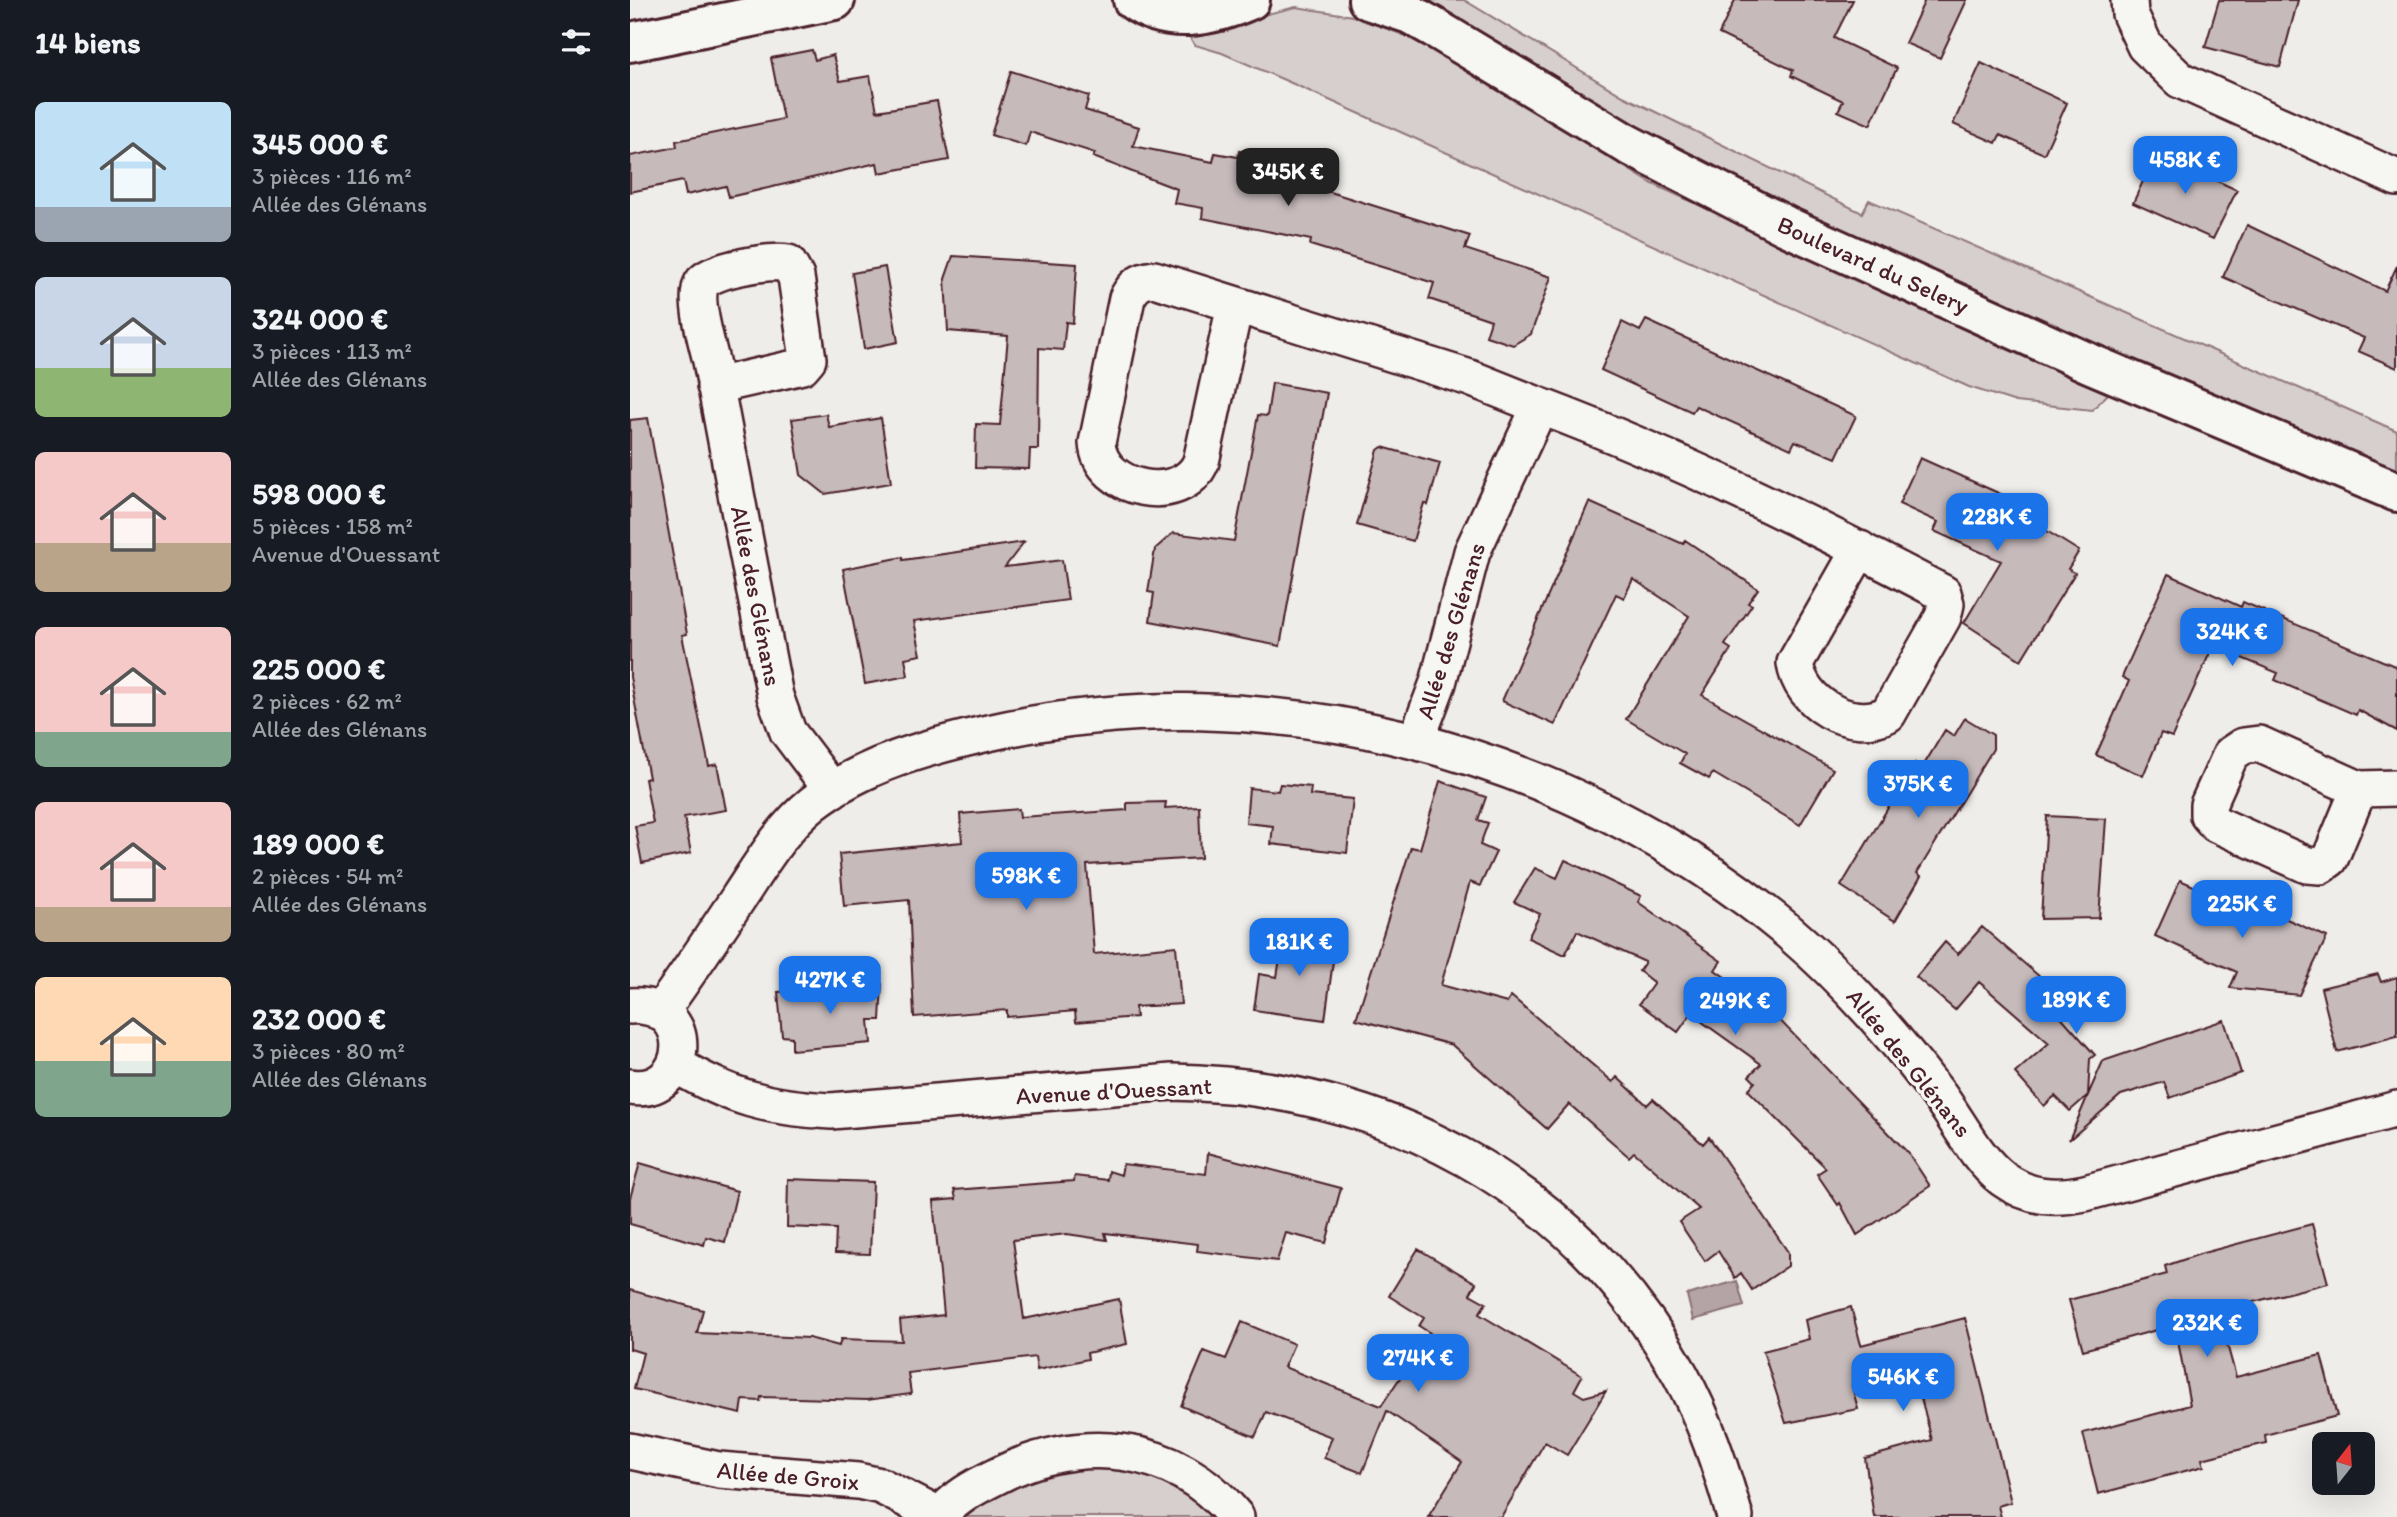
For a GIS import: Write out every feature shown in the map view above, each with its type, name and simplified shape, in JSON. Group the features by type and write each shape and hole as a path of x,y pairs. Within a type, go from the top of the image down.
{"street":[{"path":"630,42 835,0"},
{"path":"1133,0 1140,5 1170,14 1198,18 1223,12 1250,0"},
{"name":"Boulevard du Selery","path":"1368,0 1410,14 1627,144 1786,226 2089,363 2397,492"},
{"path":"2129,0 2130,14 2145,46 2180,80 2397,178"},
{"path":"1235,305 1201,462 1192,478 1179,486 1160,488 1113,475 1100,461 1097,443 1127,298 1136,284 1154,279 1470,378 1708,477 1860,549 1943,593 1946,604 1943,617 1888,714 1877,719 1862,720 1835,714 1812,698 1797,679 1795,663 1860,549"},
{"name":"Allée des Glénans","path":"715,386 775,695 788,732 832,790"},
{"name":"Allée des Glénans","path":"1416,741 1438,683 1472,552 1540,406"},
{"name":"Allée des Glénans","path":"646,1009 796,818 832,790 878,766 960,740 1061,720 1181,711 1250,714 1335,724 1416,741 1491,764 1597,808 1699,865 1748,900 1842,980 1916,1064 1990,1167 2024,1191 2062,1198 2085,1193 2397,1109"},
{"path":"2359,789 2397,788"},
{"path":"630,1087 650,1086 665,1078 676,1065 680,1050 673,1022 646,1009"},
{"name":"Avenue d'Ouessant","path":"676,1065 713,1087 737,1097 794,1109 831,1111 1172,1082 1210,1083 1324,1101 1401,1125 1476,1164 1527,1199 1587,1251 1613,1279 1655,1334 1680,1374 1709,1436 1735,1517"},
{"path":"939,1516 971,1489 1008,1470 1046,1455 1082,1449 1113,1450 1144,1457 1180,1470 1207,1487 1236,1517"},
{"name":"Allée de Groix","path":"630,1451 719,1471 858,1481 881,1486 939,1516"}],"shaded area":[{"path":"1426,0 1464,0 1623,96 1862,213 1869,200 2397,431 2397,470 2023,312 1761,193 1613,113"},
{"path":"1296,7 1353,16 1417,40 1651,183 2108,394 2092,410 2016,402 1969,387 1289,82 1222,53 1195,45 1190,38 1231,30 1251,18"},
{"path":"1737,1281 1744,1306 1693,1320 1687,1295"},
{"path":"1092,1461 1159,1478 1185,1492 1216,1517 956,1517 961,1511 1048,1470"}],"building":[{"path":"1735,0 1853,0 1834,38 1897,68 1870,125 1838,111 1843,101 1791,76 1793,70 1719,34"},
{"path":"1925,0 1967,0 1940,58 1905,43"},
{"path":"2219,0 2298,0 2280,67 2205,47"},
{"path":"812,50 815,60 833,55 840,81 870,76 877,111 937,101 949,160 879,173 877,163 729,197 726,186 686,195 683,181 630,192 630,156 677,147 676,141 783,119 771,58"},
{"path":"1981,63 2067,103 2044,154 2000,135 1996,143 1953,124"},
{"path":"1011,71 1089,96 1085,110 1139,127 1133,146 1213,162 1215,153 1238,157 1239,151 1276,158 1273,174 1470,236 1465,249 1551,277 1531,334 1513,345 1486,336 1491,320 1429,299 1434,283 1310,245 1311,240 1202,218 1203,208 1174,203 1177,189 1093,157 1095,153 1030,132 1026,146 991,135"},
{"path":"2156,153 2237,190 2213,239 2133,203"},
{"path":"2247,225 2385,291 2397,266 2397,368 2358,351 2364,338 2223,277"},
{"path":"953,256 1077,264 1073,323 1066,322 1063,350 1039,348 1038,449 1030,449 1029,469 975,468 976,424 1000,425 1008,336 948,331 945,279"},
{"path":"885,267 898,342 864,349 852,273"},
{"path":"1646,320 1856,416 1836,458 1795,441 1791,449 1696,406 1692,412 1601,370 1622,322 1640,331"},
{"path":"1272,383 1327,393 1280,646 1150,621 1154,593 1148,592 1155,549 1173,533 1234,541 1258,415 1267,416"},
{"path":"826,414 829,427 881,418 891,483 825,494 801,475 792,419"},
{"path":"648,418 687,634 682,635 709,766 717,764 726,810 684,817 691,853 642,863 635,826 653,823 645,779 649,778 630,677 630,420"},
{"path":"1382,447 1440,463 1428,505 1424,503 1413,541 1357,525 1378,450"},
{"path":"1920,458 2032,508 2026,518 2079,551 2068,569 2075,573 2021,660 1964,623 2001,561 1934,531 1938,522 1899,504"},
{"path":"1589,502 1683,544 1685,540 1758,589 1748,603 1752,605 1725,645 1731,649 1702,695 1833,769 1800,825 1713,773 1709,779 1680,763 1685,754 1626,719 1689,616 1633,579 1624,598 1616,594 1555,725 1502,701"},
{"path":"1024,542 1005,567 1062,560 1068,600 914,621 921,655 905,658 908,676 865,684 843,569 903,557 903,560"},
{"path":"2168,574 2241,607 2243,602 2397,667 2397,731 2358,710 2356,715 2275,680 2278,673 2213,646 2172,737 2161,733 2143,776 2096,755 2129,681 2122,677"},
{"path":"1965,718 1993,735 1993,749 1917,873 1921,876 1895,921 1841,886 1915,763 1922,768 1945,730 1954,736"},
{"path":"1440,781 1486,797 1478,820 1488,823 1480,845 1496,852 1480,886 1470,882 1441,985 1507,1003 1511,996 1613,1082 1617,1077 1647,1105 1653,1099 1703,1144 1709,1137 1788,1252 1788,1266 1752,1290 1741,1273 1735,1278 1718,1251 1705,1261 1679,1222 1699,1209 1634,1152 1629,1157 1569,1104 1547,1129 1452,1045 1356,1019 1411,847 1420,849"},
{"path":"1280,784 1311,787 1310,795 1353,799 1347,853 1271,844 1273,826 1246,823 1249,788 1278,791"},
{"path":"1166,802 1165,808 1199,806 1201,858 1087,865 1094,954 1176,946 1181,1004 1135,1007 1136,1017 1076,1022 1075,1011 1007,1017 1007,1010 914,1017 909,900 844,906 839,854 962,842 960,814 1019,809 1020,817 1127,810 1127,803"},
{"path":"2047,816 2106,819 2099,918 2041,919"},
{"path":"1565,860 1641,896 1638,902 1721,961 1715,970 1766,1006 1909,1154 1930,1186 1857,1235 1840,1203 1838,1205 1817,1174 1826,1168 1748,1090 1755,1082 1749,1076 1761,1064 1691,1014 1678,1032 1639,1004 1654,983 1639,971 1645,962 1577,931 1565,955 1528,938 1540,914 1514,902 1535,868 1557,878"},
{"path":"2180,880 2223,899 2226,892 2327,937 2299,995 2230,988 2237,972 2155,936"},
{"path":"1982,927 2040,977 2033,985 2095,1055 2090,1059 2088,1095 2070,1111 2055,1096 2044,1106 2015,1073 2049,1043 1979,982 1955,1010 1916,977 1945,942 1958,954"},
{"path":"1284,932 1336,939 1325,1020 1254,1010 1259,974 1277,977"},
{"path":"2378,974 2381,982 2397,977 2397,1036 2337,1052 2321,988"},
{"path":"882,984 880,1020 869,1020 871,1043 792,1050 792,1037 782,1036 778,992"},
{"path":"2224,1020 2241,1073 2170,1098 2164,1082 2121,1095 2069,1140 2103,1061"},
{"path":"1208,1153 1341,1188 1326,1243 1286,1233 1277,1261 1197,1251 1198,1244 1105,1233 1107,1240 1067,1234 1013,1240 1024,1319 1119,1299 1127,1344 1087,1353 1088,1359 1037,1370 1035,1357 908,1373 911,1394 867,1400 761,1397 760,1401 743,1400 741,1414 634,1389 643,1353 630,1349 630,1290 703,1310 697,1333 809,1338 839,1346 841,1339 902,1341 900,1320 944,1315 933,1201 956,1199 954,1190 1074,1181 1075,1176 1108,1180 1109,1171 1121,1175 1123,1164 1206,1174"},
{"path":"640,1163 737,1191 725,1242 706,1237 704,1245 630,1224 630,1198"},
{"path":"788,1179 873,1182 870,1254 835,1253 836,1229 787,1227"},
{"path":"2312,1224 2328,1283 2218,1311 2236,1377 2321,1355 2337,1416 2265,1435 2266,1443 2202,1459 2204,1466 2098,1494 2083,1433 2190,1405 2175,1325 2083,1350 2069,1300 2167,1274 2165,1266 2203,1253"},
{"path":"1418,1249 1476,1283 1470,1294 1486,1303 1479,1314 1582,1376 1574,1391 1584,1397 1606,1391 1567,1455 1545,1442 1501,1517 1428,1517 1462,1462 1387,1411 1362,1473 1324,1458 1332,1437 1266,1412 1255,1437 1181,1406 1204,1351 1226,1359 1242,1322 1294,1344 1284,1367 1381,1406 1430,1333 1419,1326 1424,1318 1389,1296"},
{"path":"1851,1307 1861,1345 1965,1318 2011,1502 1998,1506 2001,1517 1874,1517 1865,1458 1932,1440 1914,1371 1852,1386 1858,1409 1786,1423 1763,1351 1809,1339 1805,1320"}]}
